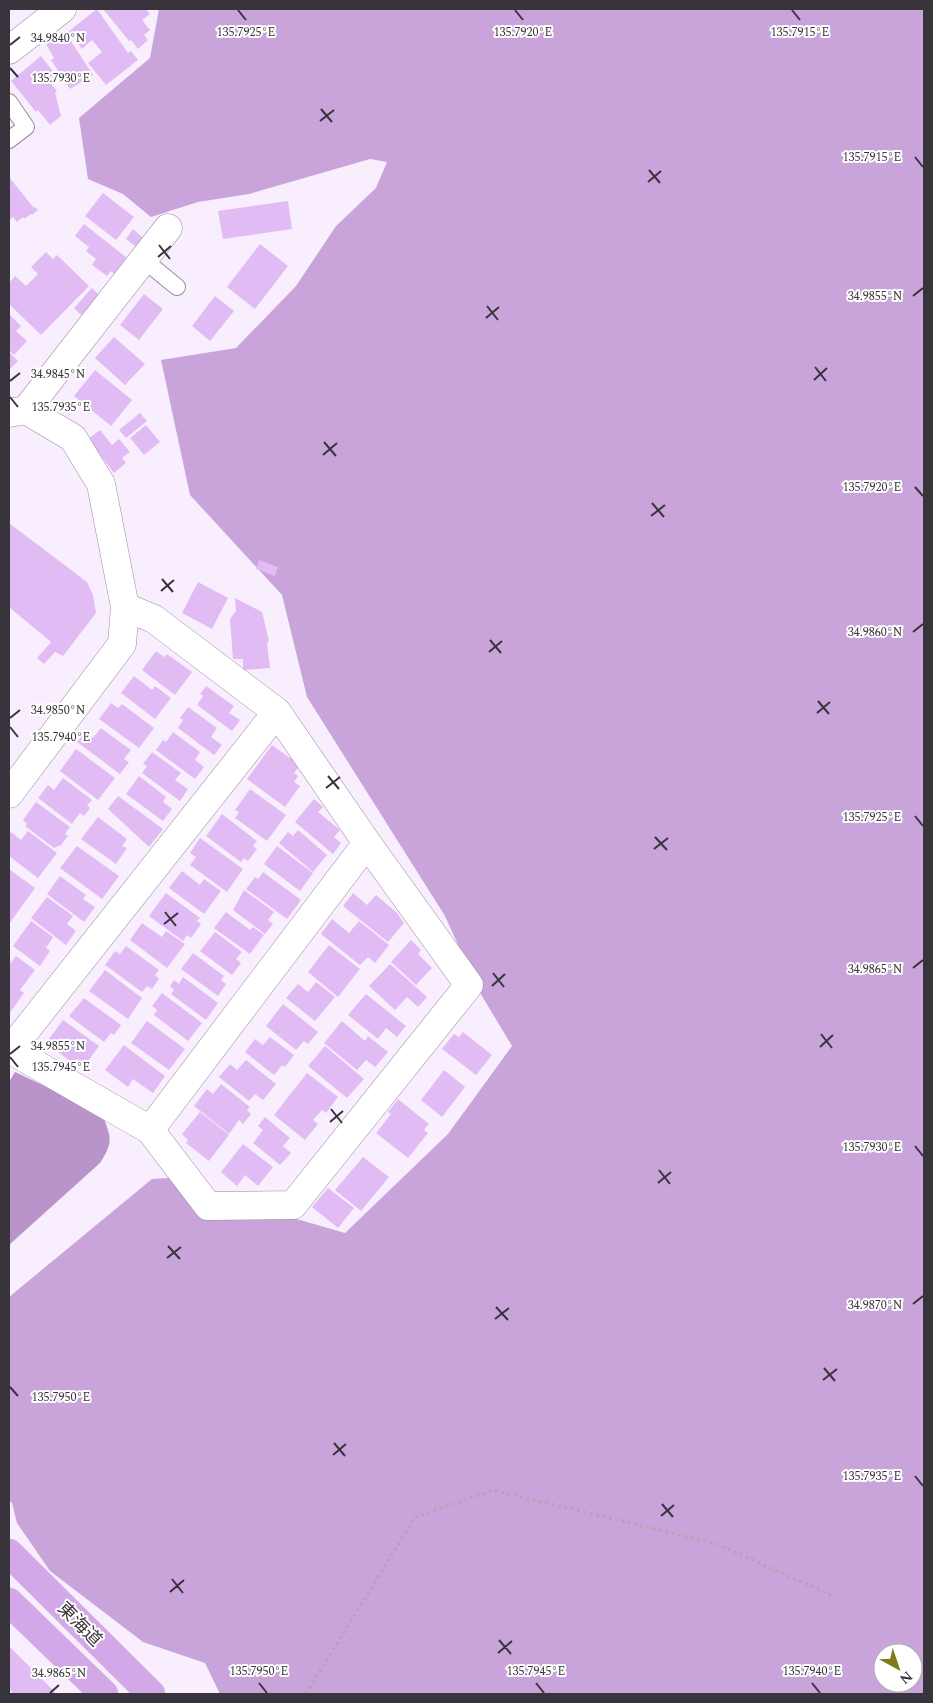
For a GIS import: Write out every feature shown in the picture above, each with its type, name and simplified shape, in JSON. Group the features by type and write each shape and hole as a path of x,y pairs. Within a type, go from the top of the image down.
{"highway":[{"name":"東海道","path":"9,1553 151,1694"},
{"name":"東海道","path":"9,1602 104,1694"}],"street":[{"path":"9,50 62,9"},
{"path":"9,794 122,644 125,607 101,484 73,438 17,412 168,228"},
{"path":"125,607 154,619 277,712 367,843 469,985 293,1205 208,1206 150,1130 10,1049 277,712"},
{"path":"150,1130 367,843"}],"lane":[{"path":"9,102 26,126 9,140"},
{"path":"143,259 177,287"}],"path":[{"path":"306,1694 415,1517 493,1490 716,1544 833,1596"}],"shaded area":[{"path":"159,9 924,9 924,1694 220,1694 205,1663 143,1642 50,1571 17,1523 12,1503 9,1500 9,1297 152,1179 169,1178 203,1218 283,1215 345,1233 448,1134 512,1046 479,991 445,916 307,697 282,595 190,495 161,360 236,348 296,286 336,226 376,188 387,162 370,159 249,194 198,202 151,217 123,194 88,179 79,118 150,58"},
{"path":"15,1072 102,1113 110,1138 108,1149 100,1163 9,1245 9,1082"}],"building":[{"path":"97,9 128,53 131,51 138,60 106,85 88,63 102,52 92,40 82,49 69,31"},
{"path":"103,9 146,9 150,14 142,20 150,30 144,35 148,40 138,49 131,40 129,41"},
{"path":"65,32 93,75 70,89 51,60 54,58 46,44"},
{"path":"41,56 55,74 48,80 57,91 55,93 61,116 50,125 38,110 36,112 11,81"},
{"path":"9,177 34,208 38,210 17,222 13,217 9,220"},
{"path":"103,193 134,217 116,240 85,216"},
{"path":"288,201 292,229 223,239 218,211"},
{"path":"84,224 127,258 114,274 111,271 107,276 92,265 96,259 86,251 89,247 75,236"},
{"path":"133,229 143,238 136,247 126,239"},
{"path":"260,244 288,266 255,309 227,287"},
{"path":"46,252 53,259 57,255 89,286 41,335 9,304 9,283 15,276 26,286 38,274 31,267"},
{"path":"92,288 100,296 81,315 74,308"},
{"path":"144,294 163,309 139,340 120,325"},
{"path":"215,296 234,311 210,341 192,326"},
{"path":"9,314 21,326 16,331 27,341 14,355 9,350"},
{"path":"114,337 145,364 125,385 95,358"},
{"path":"9,352 18,361 9,370"},
{"path":"95,370 132,400 111,426 74,396"},
{"path":"140,413 147,421 126,438 119,430"},
{"path":"146,425 160,442 144,455 130,438"},
{"path":"100,430 112,445 119,439 130,452 122,458 126,463 114,473 88,439"},
{"path":"9,523 87,582 93,595 96,613 63,656 55,652 44,664 37,658 51,642 9,607"},
{"path":"259,560 278,567 275,576 256,569"},
{"path":"198,582 228,598 212,629 182,613"},
{"path":"235,598 262,612 269,641 267,643 270,668 243,670 243,659 233,659 230,619 236,611"},
{"path":"156,651 164,657 167,654 192,672 175,695 142,670"},
{"path":"134,676 152,690 155,686 171,698 155,719 121,693"},
{"path":"206,686 234,706 229,713 240,720 232,731 197,705 203,696 200,694"},
{"path":"111,703 118,708 122,704 154,728 139,748 99,719"},
{"path":"188,707 217,728 211,737 222,745 214,755 178,728 183,720 180,718"},
{"path":"101,728 131,750 124,759 129,762 120,774 77,742 85,732 93,738"},
{"path":"173,732 200,752 195,760 204,767 195,779 156,750 163,740 166,742"},
{"path":"272,745 300,765 294,773 298,776 294,782 300,786 285,807 247,779"},
{"path":"76,749 115,778 98,800 60,771"},
{"path":"152,752 181,773 175,780 188,789 180,801 142,773 147,766 143,764"},
{"path":"139,776 166,797 163,802 172,809 163,821 126,794"},
{"path":"63,778 92,800 87,805 90,808 84,816 80,813 72,824 38,798 48,785 54,790"},
{"path":"250,789 286,815 267,841 235,818 239,812 235,810"},
{"path":"118,796 163,829 149,847 108,809"},
{"path":"314,799 323,807 318,812 340,830 334,837 341,843 333,854 295,822"},
{"path":"36,802 70,827 65,834 68,836 61,845 54,848 25,826 27,824 23,820"},
{"path":"222,814 257,841 253,846 257,849 248,861 244,858 241,862 206,836"},
{"path":"98,817 127,839 122,846 127,848 116,864 81,839"},
{"path":"298,830 327,855 313,872 279,843 288,832 293,836"},
{"path":"28,831 57,853 38,878 9,856 9,835 11,832 21,840"},
{"path":"200,838 243,869 227,892 190,865 196,857 190,853"},
{"path":"77,846 119,876 102,899 60,868"},
{"path":"277,846 313,873 300,891 264,864"},
{"path":"9,869 35,888 9,924"},
{"path":"182,871 200,885 204,879 221,891 204,914 169,888"},
{"path":"263,872 301,900 287,919 246,889 255,877 258,879"},
{"path":"60,876 86,895 83,899 95,907 84,922 47,894"},
{"path":"244,890 274,912 268,920 273,924 265,934 233,910"},
{"path":"166,893 200,918 197,921 201,924 191,938 187,935 183,941 149,916"},
{"path":"353,893 367,905 376,895 397,913 404,923 388,942 343,906"},
{"path":"47,897 73,916 67,924 76,931 66,945 31,918"},
{"path":"226,912 250,930 253,927 264,935 250,954 214,928"},
{"path":"332,919 349,933 359,921 389,945 375,963 368,957 360,965 321,934"},
{"path":"31,921 53,937 46,948 50,951 40,966 13,946"},
{"path":"142,923 162,937 166,931 185,944 167,968 130,940"},
{"path":"215,932 242,952 236,959 241,963 232,975 200,951"},
{"path":"411,940 421,950 418,954 432,968 416,985 391,962"},
{"path":"329,945 360,969 338,997 308,972"},
{"path":"126,946 159,970 155,975 159,979 152,989 147,986 142,992 105,965 115,951 120,954"},
{"path":"193,953 224,976 221,980 226,984 218,996 181,969"},
{"path":"16,956 35,970 20,990 24,993 9,1014 9,965"},
{"path":"390,964 427,997 418,1007 407,997 395,1010 369,986"},
{"path":"105,970 142,998 128,1019 89,991"},
{"path":"183,977 218,1003 206,1020 171,994 174,990 170,986 174,980 179,984"},
{"path":"316,982 335,997 315,1021 286,998 298,984 308,992"},
{"path":"162,993 202,1023 188,1041 154,1015 157,1010 152,1006"},
{"path":"366,994 406,1026 397,1037 386,1028 378,1039 348,1015"},
{"path":"84,998 121,1025 114,1035 111,1033 104,1042 69,1016"},
{"path":"283,1004 318,1032 308,1044 304,1041 296,1050 266,1026"},
{"path":"63,1020 99,1046 85,1065 77,1059 73,1063 46,1043"},
{"path":"147,1021 185,1049 169,1070 131,1043"},
{"path":"342,1021 365,1041 368,1036 388,1052 375,1067 366,1060 357,1070 324,1043"},
{"path":"463,1032 492,1055 476,1075 442,1049 454,1034 459,1037"},
{"path":"270,1037 294,1055 285,1067 282,1065 274,1075 245,1052 255,1039 263,1045"},
{"path":"124,1045 165,1076 153,1093 133,1079 128,1087 105,1070"},
{"path":"325,1046 364,1079 347,1098 308,1066"},
{"path":"246,1060 276,1084 263,1100 255,1094 249,1101 219,1077 230,1064 237,1070"},
{"path":"444,1070 465,1087 442,1117 421,1100"},
{"path":"307,1073 338,1097 326,1113 322,1110 313,1120 318,1124 305,1140 274,1115"},
{"path":"221,1084 250,1107 247,1110 251,1114 243,1124 239,1120 229,1134 194,1106 207,1089 213,1094"},
{"path":"398,1099 429,1124 424,1130 428,1133 408,1158 376,1133 391,1114 388,1112"},
{"path":"200,1112 229,1135 209,1161 186,1143 188,1140 182,1134"},
{"path":"265,1117 290,1138 283,1146 291,1153 280,1165 253,1143 263,1130 258,1126"},
{"path":"243,1144 273,1167 258,1186 245,1175 237,1186 221,1172"},
{"path":"363,1157 389,1177 361,1211 335,1190"},
{"path":"328,1188 354,1208 338,1228 312,1207"},
{"path":"9,1646 55,1692 53,1694 13,1694 9,1689"}]}
